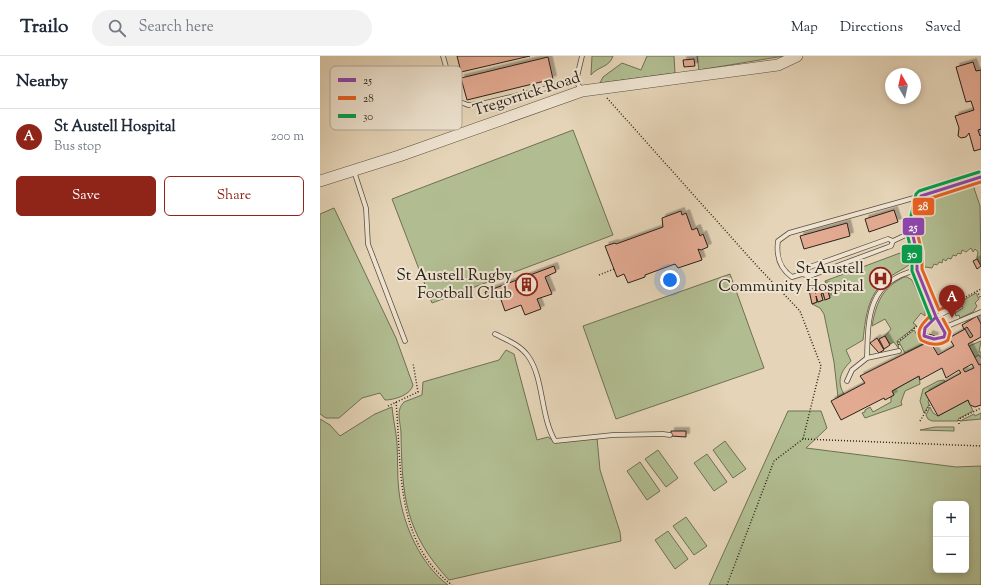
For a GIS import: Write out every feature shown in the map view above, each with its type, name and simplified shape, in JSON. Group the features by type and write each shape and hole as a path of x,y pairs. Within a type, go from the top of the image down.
{"street":[{"name":"Tregorrick Road","path":"320,181 399,156 582,91 778,64 797,56"}],"lane":[{"path":"443,56 446,66"},
{"path":"582,56 576,81 582,91"},
{"path":"462,103 468,105 481,104 576,81"},
{"path":"354,169 366,208 368,244 405,341"},
{"path":"912,232 893,241 891,246 810,276 802,274 792,277 785,272 778,261 778,241 789,234 922,196 981,177"},
{"path":"922,196 912,232 917,253 917,270 936,317 945,333 944,338 934,340"},
{"path":"802,274 807,268 888,238 893,241"},
{"path":"867,358 870,313 876,295 891,280 905,272 917,270"},
{"path":"928,338 923,333 925,328 936,317 956,305"},
{"path":"943,328 981,312"},
{"path":"495,334 517,345 528,356 536,369 548,429 554,441 613,435 670,435"},
{"path":"847,381 852,370 867,358 899,351"}],"path":[{"path":"598,89 757,266 800,311 821,366 802,439 774,461 728,585"},
{"path":"599,275 614,269"},
{"path":"956,305 981,289"},
{"path":"977,291 981,299"},
{"path":"899,351 901,349 898,342 916,326"},
{"path":"388,406 418,392 413,363"},
{"path":"396,402 399,463 404,505 419,545 429,562 444,579 452,585"},
{"path":"920,421 931,403"},
{"path":"959,424 959,419 981,408"},
{"path":"802,439 981,446"}],"green space":[{"path":"592,56 613,56 609,63 591,75"},
{"path":"647,56 674,56 675,73 600,83 603,77 622,63 641,70"},
{"path":"697,56 784,56 699,70"},
{"path":"573,130 613,235 432,303 392,199"},
{"path":"973,185 980,206 981,266 977,258 978,252 975,249 973,252 971,248 966,252 962,250 961,254 958,253 956,256 953,255 951,259 948,258 946,261 943,259 942,263 939,262 937,265 934,264 932,268 925,267 922,262 922,256 916,238 916,228 925,203 932,197"},
{"path":"334,208 396,338 413,385 409,392 402,396 385,400 380,393 362,398 339,418 326,418 320,414 320,214"},
{"path":"900,253 903,259 910,264 883,282 873,296 865,321 863,340 846,350 851,361 842,372 840,385 844,394 838,397 834,362 824,314 820,308 812,304 830,298 825,281"},
{"path":"730,274 764,368 616,419 583,326"},
{"path":"904,277 912,280 925,308 925,316 921,313 913,323 916,325 914,328 897,341 899,349 894,342 890,344 885,336 891,329 885,319 872,326 881,297 890,286"},
{"path":"976,293 979,299 975,303 977,306 973,312 960,318 959,315 956,316 955,313 963,308 960,302"},
{"path":"914,330 923,344 905,353 899,342"},
{"path":"981,341 979,352 981,352 981,358 979,355 975,357 969,346"},
{"path":"506,350 514,354 537,440 548,437 555,442 597,438 600,470 620,532 621,541 449,580 434,563 423,546 409,513 403,476 399,413 404,402 422,395 423,382 499,360"},
{"path":"919,376 920,384 905,391 901,402 902,405 865,418 862,413 865,412 865,410 870,407 873,412 891,402 891,397 894,395 892,391"},
{"path":"944,380 945,382 928,401 929,405 924,413 920,401 923,389 938,381"},
{"path":"968,400 973,411 958,419 958,421 932,421 928,419 926,415 930,407 933,413 938,416"},
{"path":"392,407 397,443 399,492 401,505 409,531 430,567 438,577 448,585 320,585 320,419 330,425 340,436 375,414"},
{"path":"788,411 821,411 827,428 806,448 956,467 981,466 981,585 709,585"},
{"path":"981,413 981,419 960,421 974,414 975,416"},
{"path":"935,427 954,427 954,431 920,430"},
{"path":"725,441 746,469 733,478 713,450"},
{"path":"658,450 678,478 666,487 645,459"},
{"path":"707,454 727,482 714,491 694,463"},
{"path":"640,462 660,491 647,500 627,471"},
{"path":"686,517 707,546 694,555 673,526"},
{"path":"668,531 688,559 675,569 655,540"}],"building":[{"path":"457,56 530,56 462,72 462,66 460,66"},
{"path":"548,57 553,79 467,100 462,78"},
{"path":"694,59 695,66 684,67 683,60"},
{"path":"973,62 976,71 981,70 981,129 978,130 980,136 981,135 981,149 974,151 969,133 966,137 961,138 958,136 959,128 955,116 974,110 971,101 966,102 956,67"},
{"path":"894,210 898,222 869,232 865,219"},
{"path":"681,211 682,215 686,213 692,230 697,228 700,236 703,234 708,247 701,250 698,249 702,260 678,268 675,264 628,283 624,274 617,277 605,246 616,244 663,227 662,218"},
{"path":"847,223 850,236 804,249 800,236"},
{"path":"977,259 981,266 977,269 973,261"},
{"name":"St Austell Rugby Football Club","path":"554,266 556,272 545,277 552,294 537,299 541,309 525,315 521,305 505,311 499,294 488,299 485,292"},
{"path":"826,285 830,298 825,300 823,293 821,294 823,300 818,302 816,296 817,302 812,304 809,290 813,289 816,293 815,288 819,287 822,291 821,286"},
{"path":"977,316 981,324 981,337 968,344 979,365 981,364 981,405 975,407 970,405 968,400 938,416 925,393 961,373 959,370 946,378 942,368 920,380 919,376 892,391 894,395 885,400 884,398 841,420 831,401 865,383 860,376 926,343 929,334 935,336 932,345 938,355 954,346 949,338 965,329 970,338 973,336 967,327 964,329 962,325","holes":["972,364 974,368 965,372 963,369"]},
{"path":"885,336 890,345 884,349 879,339"},
{"path":"877,338 884,350 879,353 870,343"},
{"path":"671,431 686,431 686,437 671,436"}],"transit line":[{"name":"30","path":"931,319 912,271 912,254 907,233 916,194 919,191 979,172"},
{"name":"25","path":"936,317 917,270 917,253 912,232 921,196 981,177"},
{"name":"28","path":"954,303 939,310 922,269 922,252 917,232 925,200 981,182"},
{"name":"28","path":"930,316 921,326 919,336 921,340 931,344 938,344 948,340 950,332 943,319"},
{"name":"25","path":"936,317 945,333 944,337 934,339 924,336 925,328 936,317"}],"place":[{"name":"St Austell Community Hospital","path":"880,278"},
{"name":"St Austell Rugby Football Club","path":"527,285"},
{"name":"St Austell Hospital","path":"952,318"}]}
